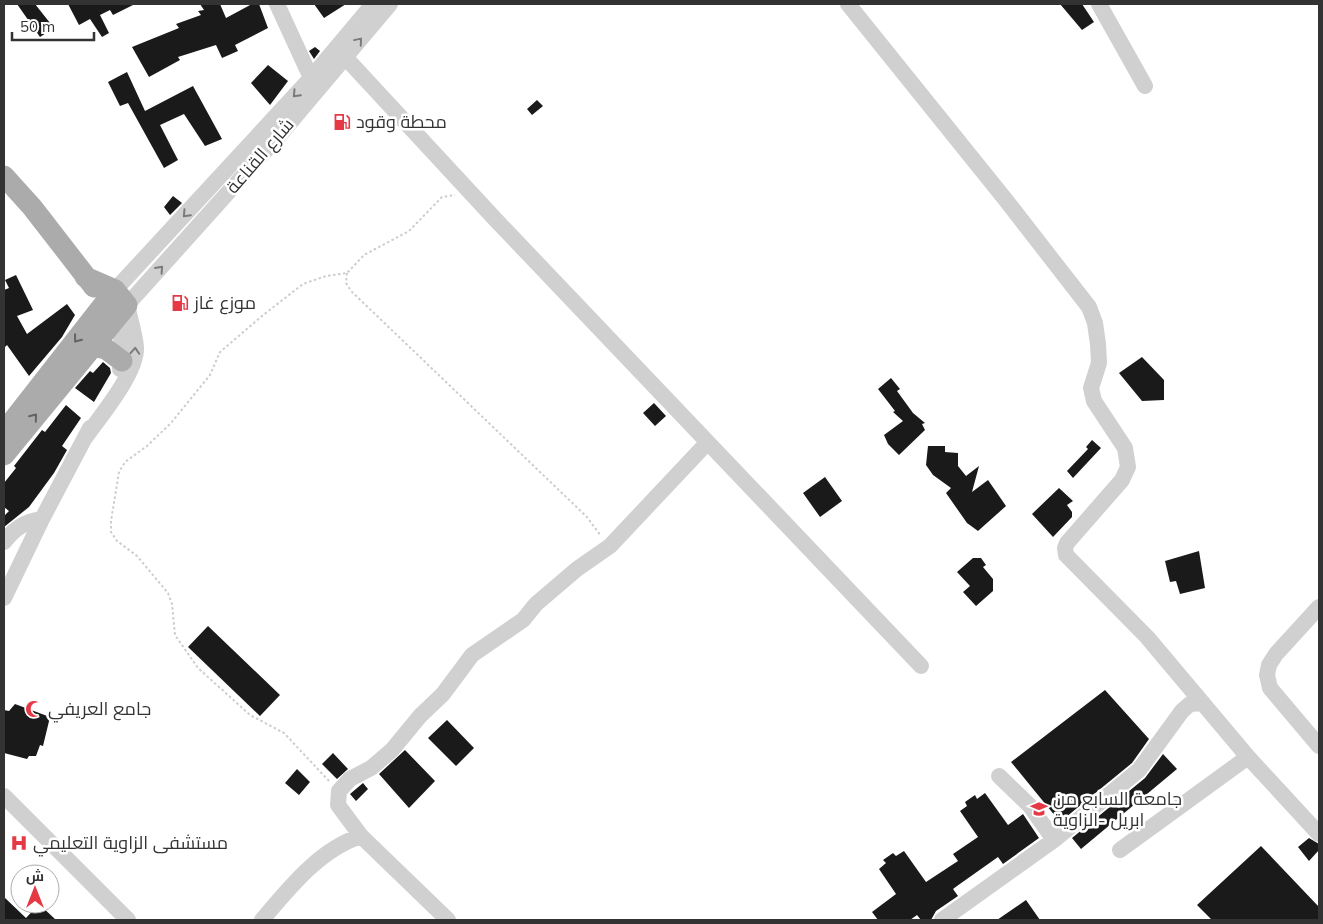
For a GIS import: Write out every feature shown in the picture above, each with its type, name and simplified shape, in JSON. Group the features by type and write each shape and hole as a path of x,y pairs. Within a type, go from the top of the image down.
{"main road":[{"path":"4,176 32,207 85,277 117,303"},
{"path":"4,455 92,346 117,303"},
{"path":"4,432 117,303"},
{"path":"92,346 106,349 122,361"}],"street":[{"path":"277,4 311,78"},
{"name":"شارع القناعة","path":"117,303 373,4"},
{"name":"شارع القناعة","path":"117,303 277,138 390,4"},
{"path":"848,4 1006,199 1088,307 1098,344 1099,363 1091,388 1094,401 1125,448 1128,467 1122,480 1067,543 1065,552 1147,637 1248,757 1319,834"},
{"path":"1099,4 1144,86"},
{"path":"345,57 707,443 921,666"},
{"path":"4,598 42,519 114,383 122,361 117,303"},
{"path":"85,438 118,392 136,355 136,348 117,303"},
{"path":"448,920 362,836 338,805 339,792 350,779 371,768 392,750 420,716 443,694 472,655 523,620 536,604 626,531 678,471 707,443"},
{"path":"4,542 13,531 27,521 42,519"},
{"path":"1317,615 1276,654 1268,665 1267,675 1270,688 1319,746"},
{"path":"942,920 1054,840 1139,770 1190,704 1203,702"},
{"path":"1120,850 1248,757"},
{"path":"999,776 1030,806 1054,840"},
{"path":"4,796 127,920"},
{"path":"262,920 325,854 348,840 362,836"}],"path":[{"path":"456,195 442,197 408,231 364,255 347,273 346,283 351,292 587,517 601,536 606,549"},
{"path":"339,792 284,733 250,716 198,668 175,635 172,604 168,593 136,556 117,541 111,532 111,521 119,472 125,462 148,446 171,423 210,375 220,352 303,284 326,276 347,273"}],"building":[{"path":"17,4 35,4 54,28 40,37"},
{"path":"68,4 135,4 113,15 110,10 100,15 109,33 102,37 90,19 79,25"},
{"path":"200,4 220,4 226,18 252,4 259,4 268,28 235,45 238,51 222,58 216,45 178,57 180,60 149,77 132,47 179,28 176,24 201,15 198,11 204,10"},
{"path":"314,4 346,4 324,18"},
{"path":"1060,4 1082,4 1094,22 1082,30"},
{"path":"315,47 320,51 314,59 309,51"},
{"path":"268,65 288,81 270,105 251,83"},
{"path":"127,72 145,111 193,86 222,139 205,146 184,114 160,125 178,160 164,168 128,103 120,106 108,82"},
{"path":"537,100 543,106 532,115 527,109"},
{"path":"173,196 182,203 170,215 164,207"},
{"path":"16,275 33,310 17,316 27,334 67,304 75,315 62,337 29,376 7,345 4,348 4,290 9,288 5,280"},
{"path":"1142,357 1164,380 1164,400 1142,401 1119,373"},
{"path":"103,362 110,368 111,373 94,402 75,388 90,371 93,373"},
{"path":"891,378 900,389 897,391 913,413 925,423 922,424 925,430 899,455 888,444 884,435 903,421 893,412 895,411 878,389"},
{"path":"654,403 666,416 655,426 643,413"},
{"path":"66,405 81,418 62,446 67,450 54,473 29,507 4,527 4,516 9,511 4,507 4,483 16,468 14,466 42,430 45,432"},
{"path":"1092,440 1101,448 1073,478 1067,471 1088,449 1086,447"},
{"path":"928,446 945,446 945,452 958,453 958,466 966,476 979,466 972,492 988,480 1006,506 978,531 967,523 946,493 951,488 933,475 926,465"},
{"path":"825,477 842,501 820,517 803,493"},
{"path":"1059,488 1073,501 1067,505 1072,512 1072,517 1053,537 1032,514"},
{"path":"1199,551 1205,588 1180,594 1176,581 1170,582 1165,561"},
{"path":"973,558 981,558 986,565 983,567 993,579 993,591 976,606 963,592 970,586 957,572"},
{"path":"208,626 280,695 260,716 188,647"},
{"path":"1105,690 1149,739 1132,763 1060,822 1011,762"},
{"path":"15,704 50,717 43,746 40,745 36,756 29,756 27,759 4,753 4,710 9,711"},
{"path":"447,720 474,748 456,766 428,738"},
{"path":"405,750 435,781 409,808 379,774"},
{"path":"333,753 348,769 337,779 322,764"},
{"path":"1163,754 1177,769 1081,849 1072,838 1145,778"},
{"path":"297,769 310,782 299,795 285,783"},
{"path":"363,783 368,789 356,801 350,794"},
{"path":"985,793 1008,825 1023,814 1039,838 1003,864 998,857 953,889 958,896 936,911 931,920 921,920 917,915 910,920 878,920 872,912 896,894 879,869 886,863 883,860 893,853 896,856 904,851 926,882 958,861 953,854 978,837 960,811 967,806 965,802 975,795 977,799"},
{"path":"1309,838 1319,844 1319,850 1309,861 1298,847"},
{"path":"1261,846 1319,907 1319,920 1212,920 1197,905"},
{"path":"4,897 10,903 10,914 22,914 26,918 30,914 50,914 56,920 4,920"},
{"path":"1026,900 1040,920 997,920"}],"place":[{"name":"محطة وقود","path":"342,122"},
{"name":"موزع غاز","path":"180,303"},
{"name":"جامع العريفي","path":"34,709"},
{"name":"جامعة السابع من ابريل -الزاوية","path":"1039,809"},
{"name":"مستشفى الزاوية التعليمي","path":"19,843"}]}
